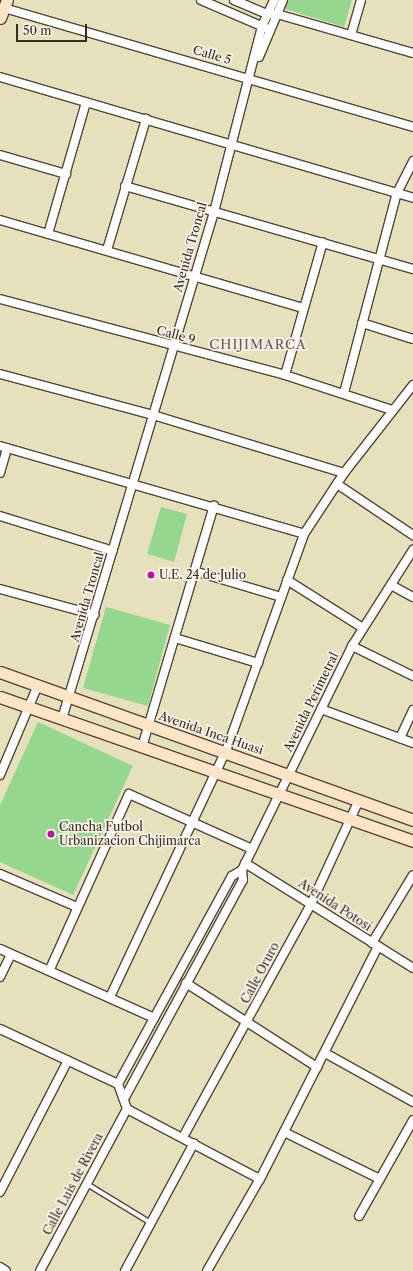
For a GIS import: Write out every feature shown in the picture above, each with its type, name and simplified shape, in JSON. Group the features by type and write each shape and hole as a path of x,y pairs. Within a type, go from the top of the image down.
{"street":[{"path":"201,0 271,29"},
{"path":"234,0 267,14 277,14 413,54"},
{"name":"Avenida Troncal","path":"62,719 95,616 173,346 214,212 231,143 250,78 262,26 274,0"},
{"path":"250,78 283,0"},
{"path":"351,35 361,0"},
{"path":"0,18 6,4"},
{"name":"Calle 5","path":"6,4 413,127"},
{"path":"0,77 231,143 413,198"},
{"path":"48,234 86,102"},
{"path":"107,250 146,119"},
{"path":"0,155 66,174"},
{"path":"344,393 378,259 397,193 411,170 413,161"},
{"path":"125,186 413,269"},
{"path":"0,220 303,308"},
{"path":"286,375 303,308 323,242"},
{"name":"Calle 9","path":"0,299 286,375 392,410"},
{"path":"362,323 413,339"},
{"path":"0,374 154,415 344,473"},
{"path":"110,998 190,821 214,771 226,750 304,534 344,473 413,385"},
{"path":"0,473 4,447 214,505 304,534"},
{"path":"336,484 413,535"},
{"path":"142,747 150,725 214,505"},
{"path":"0,516 113,551"},
{"name":"Avenida Perímetral","path":"244,866 352,646 413,550"},
{"path":"194,571 281,597"},
{"path":"287,580 363,628"},
{"path":"391,585 413,597"},
{"path":"0,589 95,616"},
{"path":"175,638 258,663"},
{"path":"352,646 413,676"},
{"name":"Avenida Inca Huasi","path":"0,672 226,750 413,820"},
{"path":"0,775 31,708 38,685"},
{"path":"0,697 142,747 280,792 413,841"},
{"path":"321,708 413,743"},
{"path":"400,738 413,710"},
{"path":"50,969 76,908 129,794 252,849"},
{"name":"Calle Oruro","path":"183,1137 311,904 360,800"},
{"path":"124,1099 243,880 244,866"},
{"path":"118,1084 232,876 244,866"},
{"name":"Avenida Potosí","path":"244,866 311,904 413,968"},
{"path":"0,874 76,908"},
{"path":"207,1271 260,1179 325,1052 375,944 413,875"},
{"path":"0,949 50,969 154,1018"},
{"path":"0,977 11,954"},
{"path":"186,983 248,1021 317,1067"},
{"path":"0,1029 118,1084 127,1108 260,1179"},
{"path":"325,1052 413,1102"},
{"path":"0,1192 2,1182 68,1060"},
{"name":"Calle Luis de Rivera","path":"40,1271 127,1108"},
{"path":"359,1216 413,1120"},
{"path":"284,1132 380,1179"},
{"path":"125,1271 194,1143"},
{"path":"0,1267 6,1271"}],"lane":[{"path":"87,1184 150,1223"}],"green space":[{"path":"285,0 352,0 344,27 282,8"},
{"path":"161,507 187,514 174,562 147,554"},
{"path":"106,607 170,625 148,706 83,688"},
{"name":"Cancha Futbol Urbanizacion Chijimarca","path":"38,722 133,766 73,895 0,862 0,805"}],"place":[{"name":"U.E. 24 de Julio","path":"151,575"},
{"name":"Cancha Futbol Urbanizacion Chijimarca","path":"51,834"}],"district":[{"name":"CHIJIMARCA","path":"258,344"}]}
